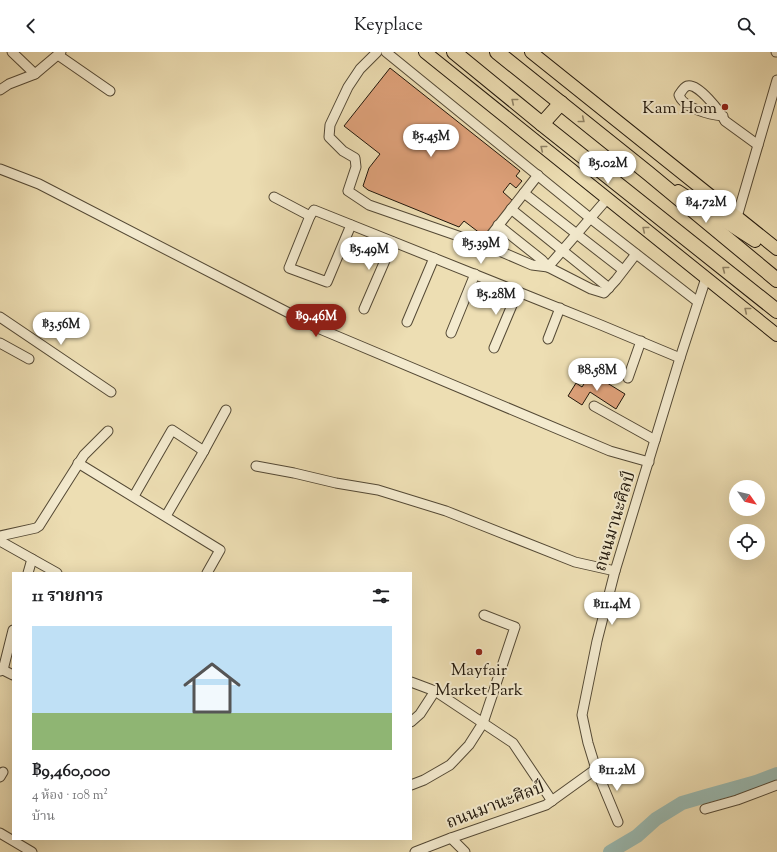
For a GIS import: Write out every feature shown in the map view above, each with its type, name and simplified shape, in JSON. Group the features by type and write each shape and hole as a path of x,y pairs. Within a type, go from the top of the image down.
{"highway":[{"path":"454,52 777,311"},
{"path":"497,52 648,173 777,280"},
{"path":"542,124 561,103"}],"main road":[{"path":"425,52 777,335"},
{"path":"531,52 777,249"},
{"path":"648,173 777,254"}],"street":[{"path":"12,52 35,74"},
{"path":"376,52 360,70 348,87 330,125 329,137 343,151 355,158 356,167 348,191 369,205 484,244 532,265 548,267 591,289 604,293 636,254"},
{"path":"386,52 590,218 698,302"},
{"path":"0,90 9,84 35,74 59,54 110,91"},
{"path":"736,217 777,80"},
{"path":"722,116 726,121 758,145"},
{"path":"0,169 39,184 320,329 610,451 649,462"},
{"path":"484,244 538,175"},
{"path":"524,193 623,270"},
{"path":"274,197 310,216"},
{"path":"548,267 607,199"},
{"path":"510,209 609,288"},
{"path":"351,225 327,282 289,268 310,216 314,210 518,291 680,358"},
{"path":"498,225 542,260 548,267"},
{"path":"364,309 393,242"},
{"path":"407,322 434,258"},
{"path":"451,333 475,274"},
{"name":"ถนนมานะศิลป์","path":"415,852 538,808 596,769 588,743 582,715 597,641 615,571 706,278"},
{"path":"494,348 518,291"},
{"path":"548,339 560,308"},
{"path":"0,317 111,392"},
{"path":"628,378 641,341"},
{"path":"0,342 29,359"},
{"path":"594,406 655,440"},
{"path":"166,516 226,410"},
{"path":"0,536 36,528 42,522 78,463 88,450 108,430"},
{"path":"134,496 172,430 204,450"},
{"path":"78,463 220,550 207,572"},
{"path":"256,466 336,483 378,490 446,511 575,562 615,571"},
{"path":"10,546 22,531"},
{"path":"0,540 55,572"},
{"path":"28,572 32,559"},
{"path":"412,785 424,780 450,765 469,745 483,723 515,627 484,615"},
{"path":"12,634 2,671 12,675"},
{"path":"412,682 436,691 512,743 552,800"},
{"path":"412,721 420,714 436,691"},
{"path":"596,769 618,822"},
{"path":"705,809 737,800 777,785"},
{"path":"0,833 12,839"},
{"path":"451,838 465,852"},
{"path":"14,840 32,852"}],"building":[{"path":"390,68 520,171 516,176 522,181 516,188 510,183 503,192 513,201 485,237 464,221 459,227 368,190 363,186 369,168 380,154 344,126"},
{"path":"591,373 625,394 616,409 590,392 582,405 568,396 576,383 582,387"}],"waterway":[{"path":"610,852 637,836 656,819 682,803 756,782 777,774"}],"place":[{"name":"Kam Hom","path":"725,107"},
{"name":"Mayfair Market Park","path":"479,652"}]}
